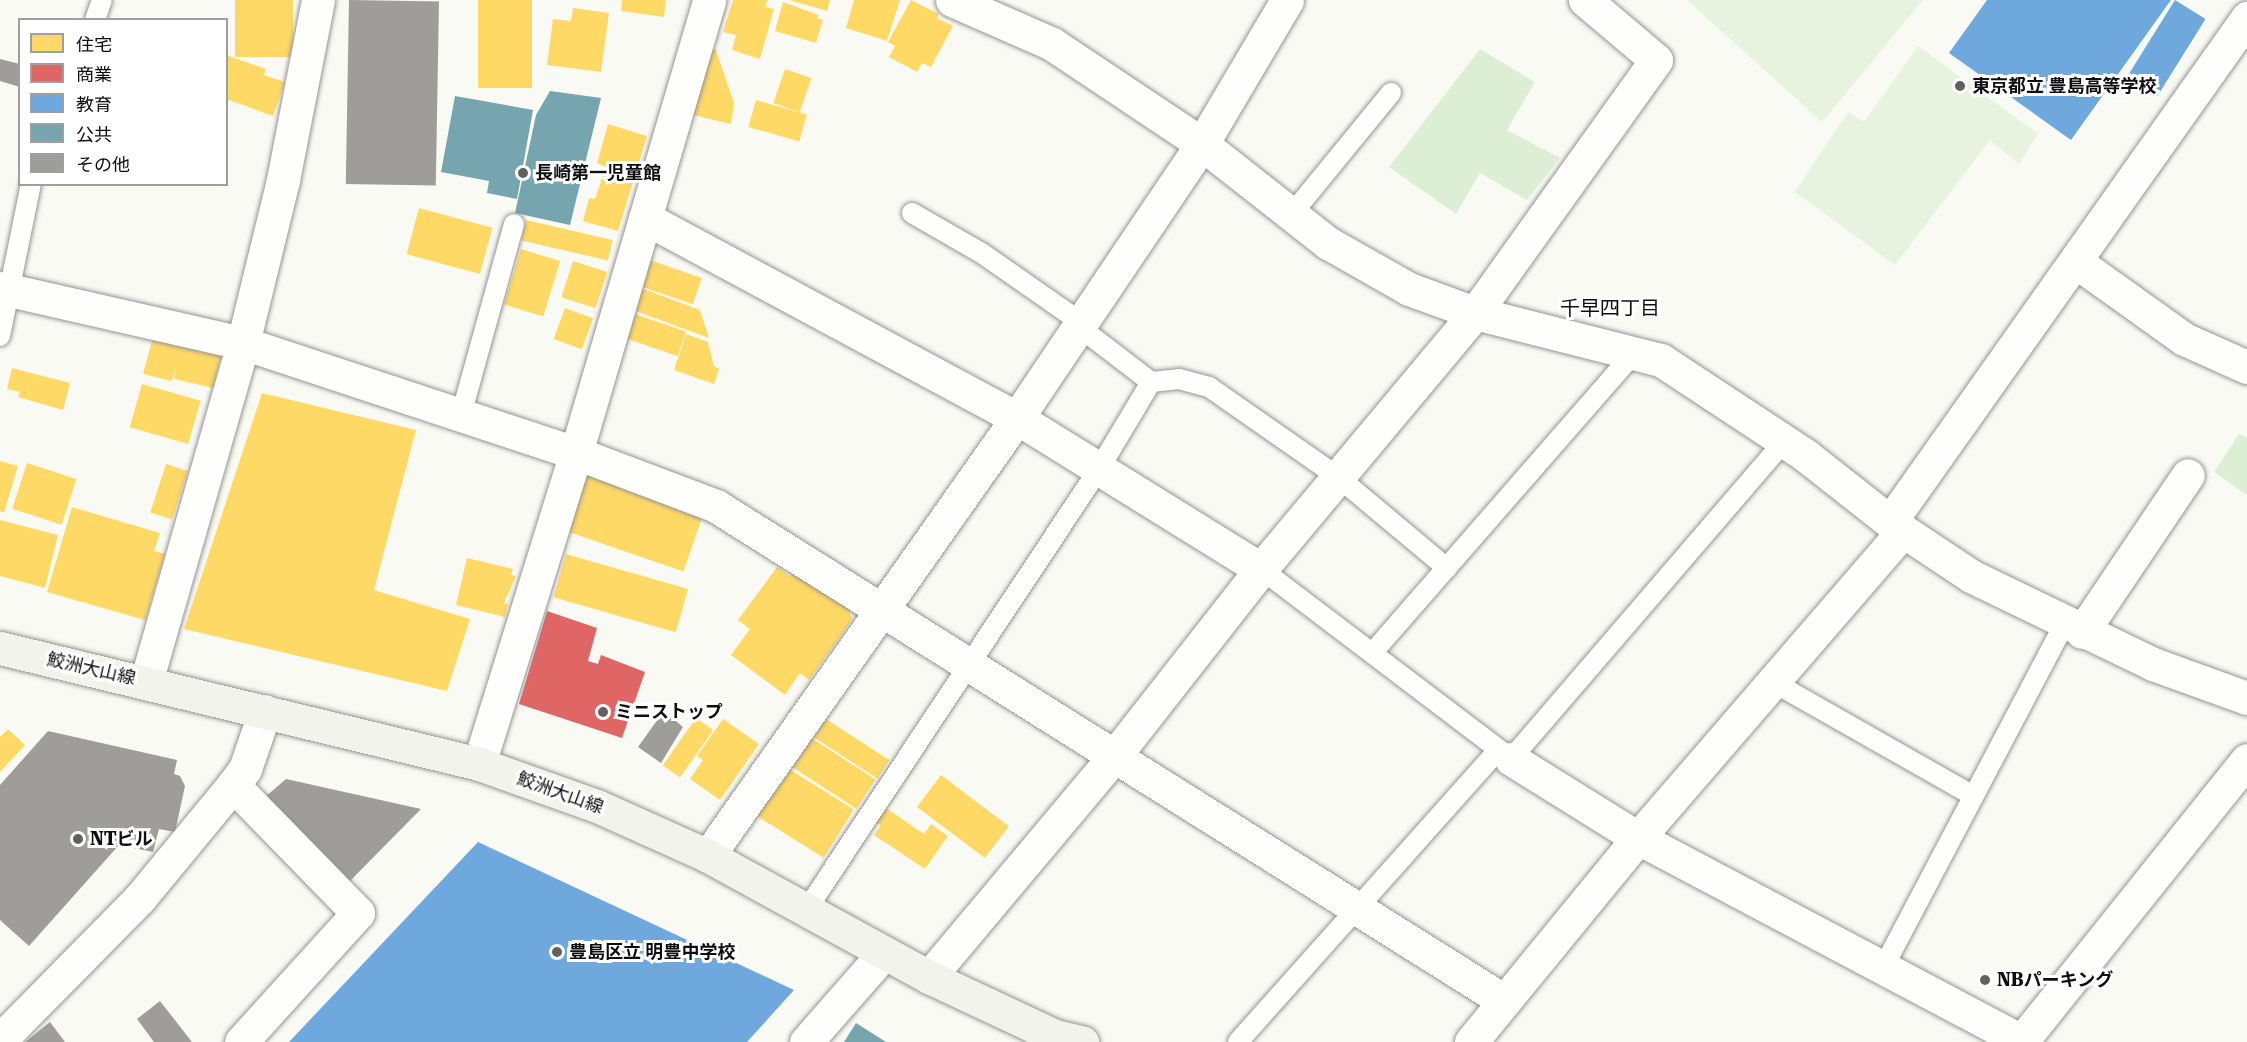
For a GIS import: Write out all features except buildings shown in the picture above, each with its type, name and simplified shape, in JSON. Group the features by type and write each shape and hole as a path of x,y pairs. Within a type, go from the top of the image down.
{"main road":[{"name":"鮫洲大山線","path":"0,648 479,764 597,806 708,856 805,912 929,977 1056,1036 1082,1042"}],"street":[{"path":"146,682 243,343 283,180 318,0"},
{"path":"479,764 576,453 709,0"},
{"path":"708,856 1082,323 1203,144 1287,0"},
{"path":"929,977 1116,754 1261,569 1475,313 1656,60 1585,0"},
{"path":"962,2 1052,44 1203,144 1328,243 1409,289 1475,313 1661,360 1784,442 1897,527 1971,576 2152,664 2247,698"},
{"path":"1472,1042 1503,1000 1638,838 1773,682 1897,527 2075,261 2247,18"},
{"path":"645,218 1017,418 1261,569"},
{"path":"2075,261 2184,339 2246,364"},
{"path":"6,289 243,343 576,453 716,506 1116,754 1503,1000"},
{"path":"2074,627 2188,475"},
{"path":"0,1040 140,898 233,785 245,769 265,711"},
{"path":"1505,754 1638,838 2021,1041 2247,760"},
{"path":"233,785 358,913 241,1042"},
{"path":"806,1042 883,954"}],"lane":[{"path":"95,18 102,0"},
{"path":"1291,215 1391,93"},
{"path":"0,336 6,289 31,186"},
{"path":"912,213 983,254 1082,323 1091,336 1151,382 1179,379 1209,387 1338,477 1447,568"},
{"path":"461,415 514,224"},
{"path":"1374,651 1635,352"},
{"path":"805,912 1099,469 1151,382"},
{"path":"1238,1042 1505,754 1784,442"},
{"path":"1261,569 1374,651 1505,754"},
{"path":"1883,968 1974,796 2074,627"},
{"path":"1773,682 1974,796"}],"green space":[{"path":"1687,0 1923,0 1822,122"},
{"path":"1918,46 2038,134 2019,164 1990,140 1895,265 1795,192 1848,112 1864,122"},
{"path":"1480,49 1535,82 1507,130 1560,158 1527,200 1480,173 1456,214 1389,167"},
{"path":"2239,434 2247,438 2247,495 2214,472"}],"place":[{"name":"東京都立 豊島高等学校","path":"1960,86"},
{"name":"長崎第一児童館","path":"523,173"},
{"name":"ミニストップ","path":"603,712"},
{"name":"NTビル","path":"78,839"},
{"name":"豊島区立 明豊中学校","path":"557,952"},
{"name":"NBパーキング","path":"1985,980"}],"district":[{"name":"千早四丁目","path":"1610,308"}]}
